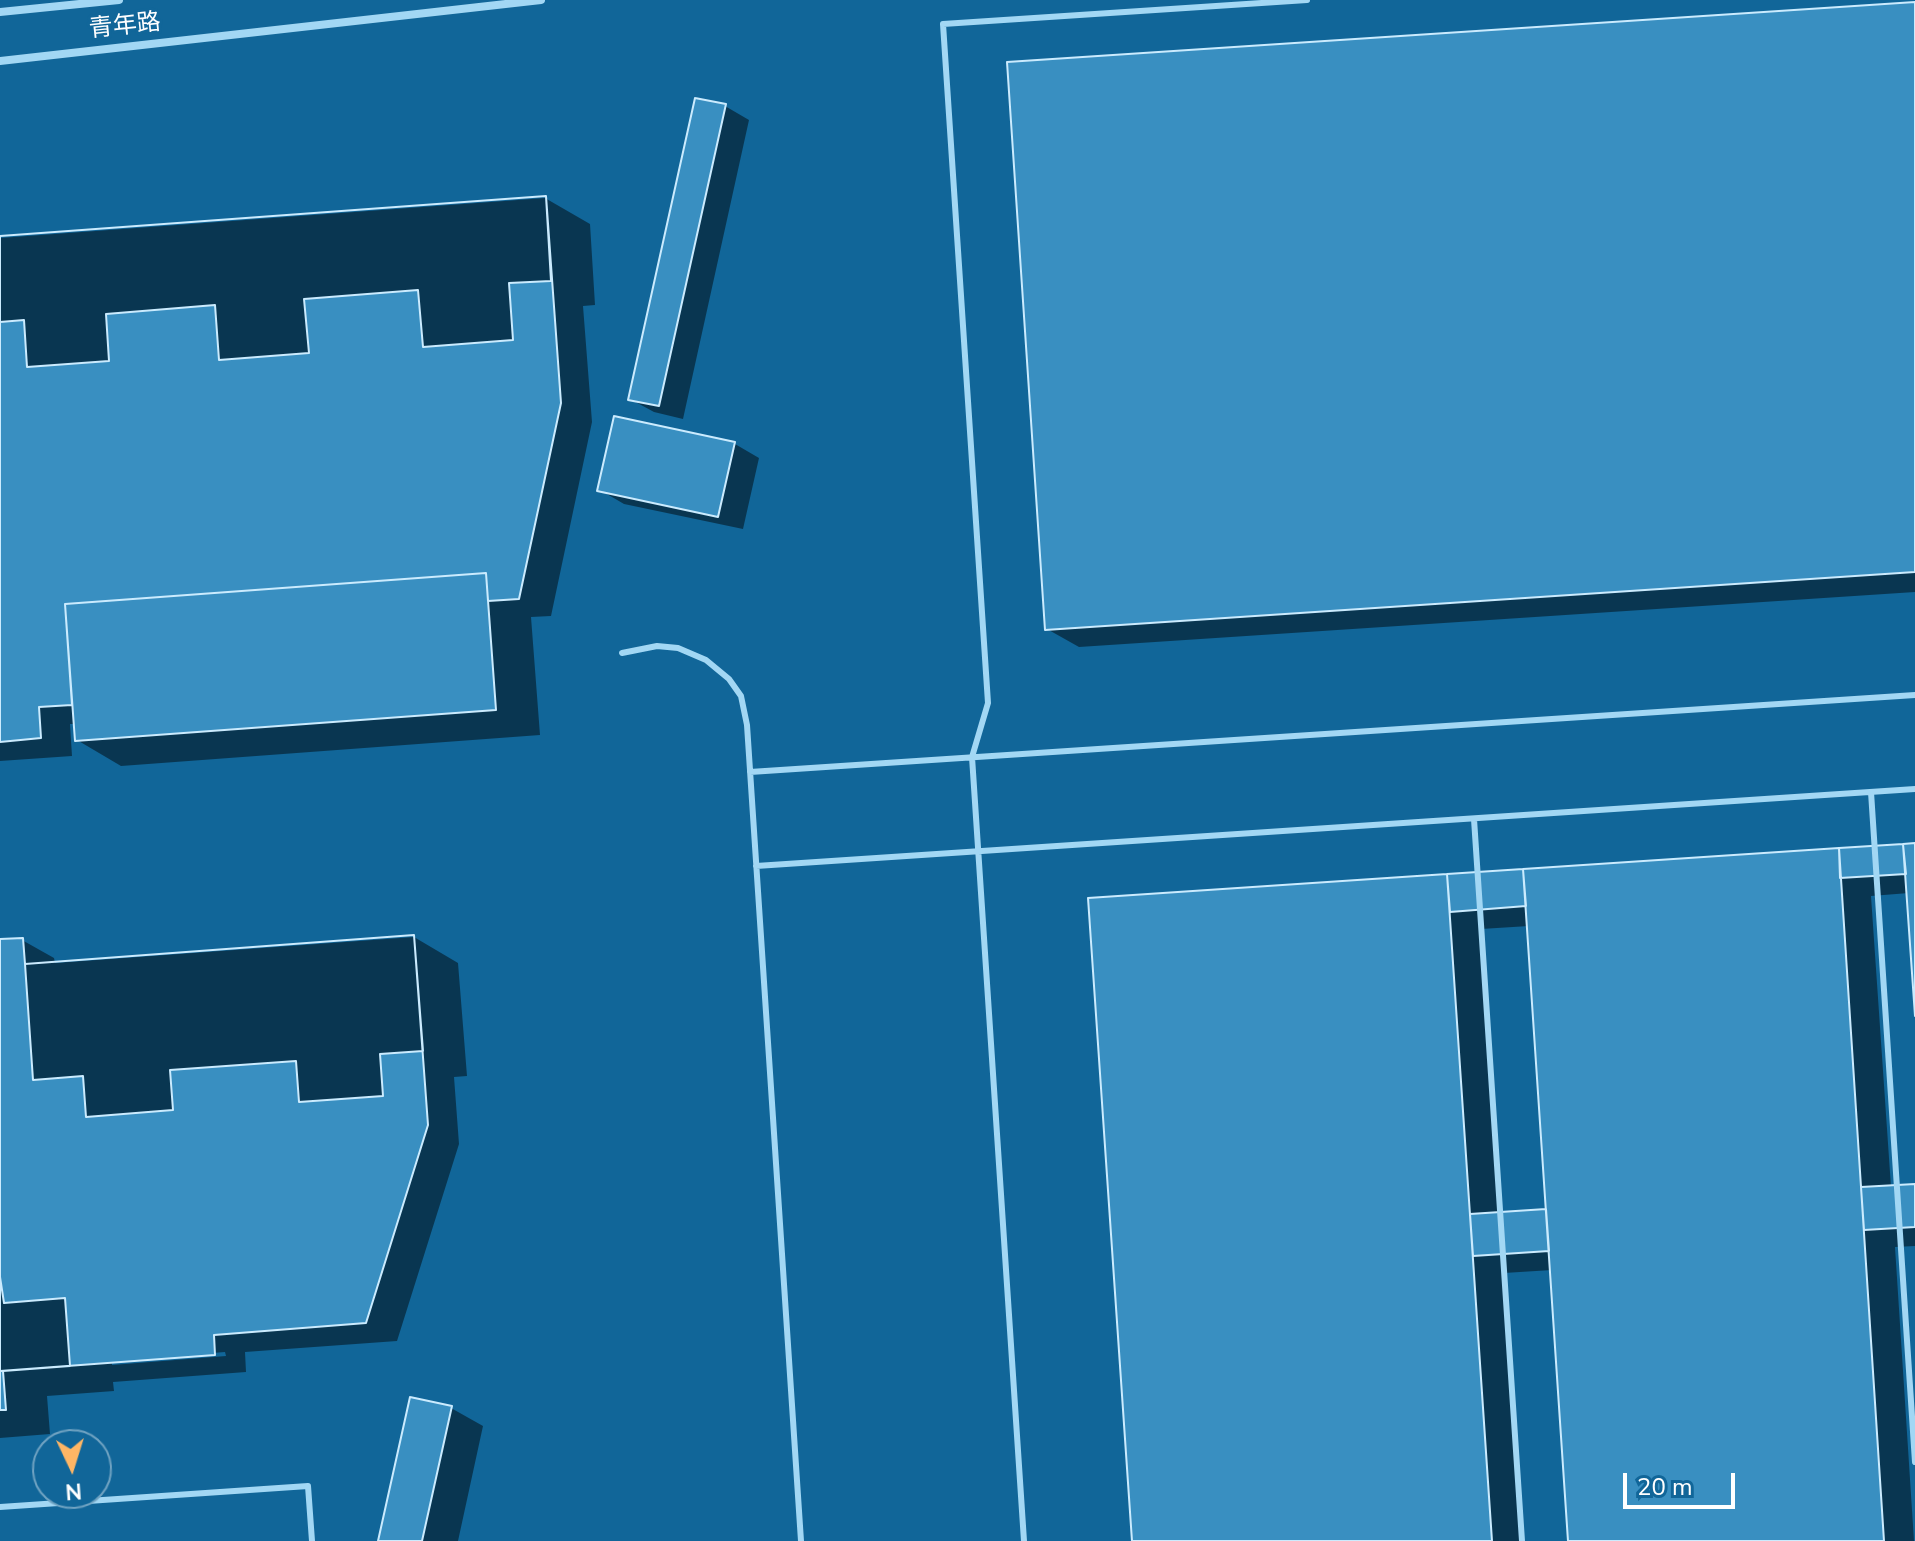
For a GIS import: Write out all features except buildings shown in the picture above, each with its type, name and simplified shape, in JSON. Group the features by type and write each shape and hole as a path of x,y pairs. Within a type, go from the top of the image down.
{"street":[{"name":"青年路","path":"0,12 119,0"},
{"name":"青年路","path":"0,61 541,0"}],"lane":[{"path":"1024,1541 972,757 988,703 943,24 1307,0"},
{"path":"622,653 657,646 678,648 706,660 729,679 741,696 750,772 801,1541"},
{"path":"750,772 1915,695"},
{"path":"756,866 1915,789"},
{"path":"1871,792 1915,1462"},
{"path":"1474,819 1522,1541"},
{"path":"0,1507 308,1486 312,1541"}]}
